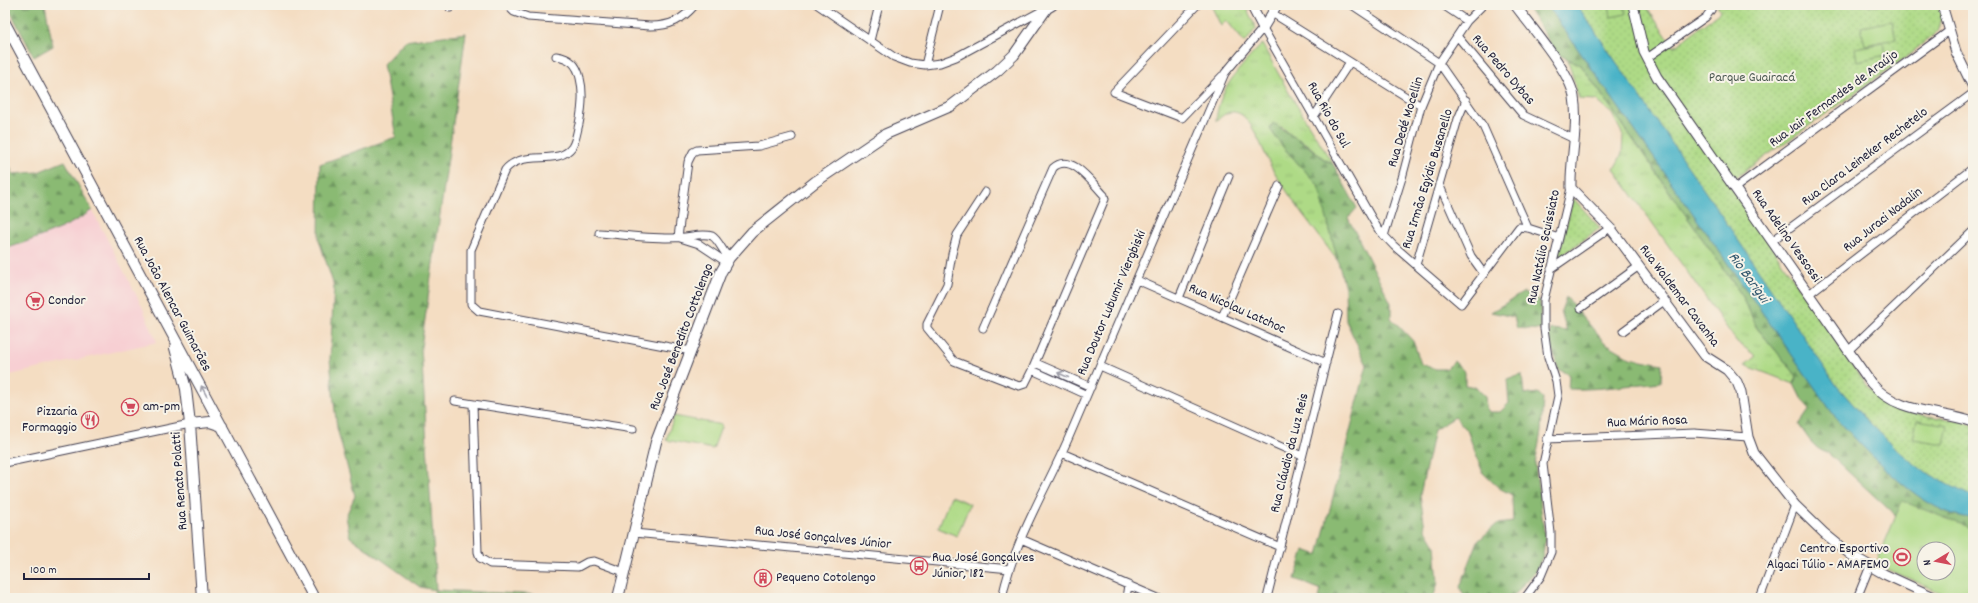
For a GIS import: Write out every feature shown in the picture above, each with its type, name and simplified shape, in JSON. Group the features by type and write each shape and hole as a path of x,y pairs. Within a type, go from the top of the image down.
{"main road":[{"name":"Rua José Benedito Cottolengo","path":"618,598 656,442 727,260 741,243 764,221 844,162 899,127 951,106 997,70 1014,55 1050,7"},
{"name":"Rua João Alencar Guimarães","path":"5,23 165,318 314,598"},
{"name":"Rua Renato Polatti","path":"165,318 183,376 190,424 202,598"},
{"path":"190,424 210,422 222,426"}],"street":[{"path":"507,5 514,12 528,17 604,23 622,20 638,25 660,26 676,22 695,5"},
{"path":"818,5 870,41 902,60 925,65 940,64 956,58 1050,7"},
{"path":"870,41 879,5"},
{"path":"925,65 940,5"},
{"path":"1197,5 1114,92 1182,118 1226,72"},
{"name":"Rua Rio do Sul","path":"1251,5 1368,214 1384,236 1461,304 1484,274"},
{"path":"1352,5 1439,63 1484,126 1528,228"},
{"path":"1443,5 1468,21"},
{"name":"Rua Dedé Mocellin","path":"1384,236 1421,106 1439,63 1468,21 1483,5"},
{"name":"Rua Natálio Scuissiato","path":"1515,5 1570,83 1575,104 1571,188 1544,300 1544,328 1548,357 1556,381 1558,396 1544,454 1543,473 1551,533 1551,552 1541,576 1525,598"},
{"name":"Rua Adelino Vessossi","path":"1633,5 1642,45 1657,77 1874,387 1889,400 1903,406 1973,422"},
{"path":"1647,58 1706,17 1711,10 1712,5"},
{"path":"1942,5 1958,59 1973,87"},
{"path":"1263,28 1274,9 1350,62 1421,106"},
{"name":"Rua Doutor Lubumir Viergbiski","path":"1002,598 1010,569 1021,539 1062,453 1226,72 1263,28"},
{"name":"Rua Jair Fernandes de Araújo","path":"1735,188 1949,31"},
{"name":"Rua Pedro Dybas","path":"1457,36 1523,115 1574,139"},
{"path":"556,56 568,58 574,64 582,87 580,117 575,141 572,147 561,155 522,159 510,164 505,170 471,250 471,304 479,311 691,351"},
{"path":"1313,118 1350,62"},
{"name":"Rua Clara Leineker Rechetelo","path":"1772,241 1973,93"},
{"name":"Rua Irmão Egýdio Busanello","path":"1416,265 1458,119 1466,100"},
{"path":"678,237 688,162 693,152 697,150 759,146 792,137"},
{"path":"983,328 1051,171 1056,165 1061,163 1072,164 1104,195 1105,203 1036,363 1025,384 1019,386 954,361 926,328 948,284 952,254 957,234 985,192"},
{"name":"Rua Juraci Nadalin","path":"1809,294 1973,168"},
{"path":"1179,298 1229,176"},
{"path":"1439,184 1471,256 1484,274 1516,229 1522,226 1559,238"},
{"path":"1222,317 1279,186"},
{"name":"Rua Waldemar Cavanha","path":"1571,188 1610,228 1705,356 1727,370 1737,382 1748,437 1757,458 1795,504 1837,545 1870,566 1936,598"},
{"path":"1551,269 1610,228"},
{"path":"1848,351 1973,231"},
{"path":"599,233 658,238 699,235 712,236 717,240 727,260"},
{"path":"678,237 699,244 727,260"},
{"path":"1581,308 1639,266"},
{"name":"Rua Nicolau Latchoc","path":"1137,280 1326,363"},
{"path":"1623,330 1664,302"},
{"name":"Rua Cláudio da Luz Reis","path":"1267,598 1338,314"},
{"path":"1036,363 1090,387"},
{"path":"1100,366 1302,456"},
{"path":"1032,370 1087,395"},
{"path":"455,401 633,430"},
{"path":"473,404 478,552 480,558 490,564 578,567 587,562 594,561 624,572"},
{"path":"5,463 190,424"},
{"name":"Rua Mário Rosa","path":"1547,439 1694,433 1748,437"},
{"path":"1062,453 1280,547"},
{"path":"1760,598 1795,504"},
{"name":"Rua José Gonçalves Júnior","path":"634,532 1010,569"},
{"path":"1021,539 1158,598"},
{"path":"1857,598 1870,566"},
{"path":"1126,598 1128,585"}],"shaded area":[{"path":"92,210 141,304 157,342 5,376 5,249 40,236 83,217"}],"green space":[{"path":"7,5 45,5 53,46 34,57"},
{"path":"1211,5 1245,5 1256,28 1245,43 1226,20 1221,26"},
{"path":"1526,5 1547,5 1836,418 1880,464 1898,480 1935,506 1954,515 1973,518 1973,529 1902,502 1896,516 1828,453 1819,449 1811,442 1799,425 1810,409 1802,400 1794,384 1797,376 1757,328 1743,297 1581,65 1557,54"},
{"name":"Parque Guairacá","path":"1577,5 1645,5 1674,47 1720,12 1717,5 1939,5 1942,19 1936,33 1905,58 1728,183 1865,384 1883,402 1911,413 1963,421 1973,424 1973,497 1926,474 1914,466 1879,433 1837,386"},
{"path":"1609,5 1624,5 1626,14 1611,17"},
{"path":"1892,21 1896,39 1865,45 1861,27"},
{"path":"466,33 421,347 436,590 608,598 433,598 435,590 420,587 350,537 346,516 355,496 337,428 334,403 330,359 334,286 319,240 320,164 396,137 383,64 405,41"},
{"path":"1884,43 1886,55 1857,61 1855,48"},
{"path":"1262,44 1288,91 1333,164 1282,127 1270,129 1283,147 1318,185 1333,238 1337,260 1279,180 1255,132 1247,120 1238,113 1231,112 1224,114 1216,122 1221,99 1226,89 1238,70"},
{"path":"1568,60 1581,65 1743,297 1757,328 1797,376 1794,384 1745,365 1756,356 1737,342 1614,169 1622,154 1623,135 1612,114 1596,100 1579,99"},
{"path":"1273,123 1308,146 1325,160 1333,164 1357,208 1348,218 1391,303 1391,318 1413,341 1421,364 1436,369 1446,369 1454,361 1465,372 1465,385 1475,387 1485,396 1486,407 1489,412 1500,412 1509,403 1507,379 1522,375 1524,395 1538,393 1543,398 1541,432 1535,464 1545,539 1543,555 1537,569 1512,598 1465,598 1460,587 1478,541 1497,524 1513,522 1512,495 1499,488 1483,473 1467,430 1455,417 1434,430 1420,495 1425,528 1435,545 1438,583 1433,598 1319,598 1321,590 1295,579 1304,550 1318,555 1367,365 1346,321 1345,288 1318,185 1283,147 1270,129"},
{"path":"5,155 13,174 38,172 65,161 92,210 61,228 5,249"},
{"path":"1573,198 1600,228 1558,258"},
{"path":"1524,292 1540,301 1541,330 1517,328 1514,317 1491,312"},
{"path":"1566,297 1604,342 1631,358 1662,364 1661,382 1603,388 1568,389 1569,375 1558,369 1549,337 1551,329 1567,331 1561,311"},
{"path":"674,416 722,425 713,449 666,440"},
{"path":"1917,420 1948,425 1944,444 1913,439"},
{"path":"951,496 970,504 957,536 938,528"},
{"name":"Centro Esportivo Algaci Túlio - AMAFEMO","path":"1902,501 1973,529 1973,598 1953,598 1876,564"}],"water":[{"name":"Rio Barigui","path":"1547,5 1577,5 1837,386 1866,419 1896,449 1926,473 1973,497 1973,518 1954,515 1935,506 1916,494 1880,464 1836,418"}],"place":[{"name":"Condor","path":"35,301"},
{"name":"am-pm","path":"130,407"},
{"name":"Pizzaria Formaggio","path":"90,420"},
{"name":"Centro Esportivo Algaci Túlio - AMAFEMO","path":"1902,557"},
{"name":"Rua José Gonçalves Júnior, 182","path":"919,566"},
{"name":"Pequeno Cotolengo","path":"763,578"}]}
